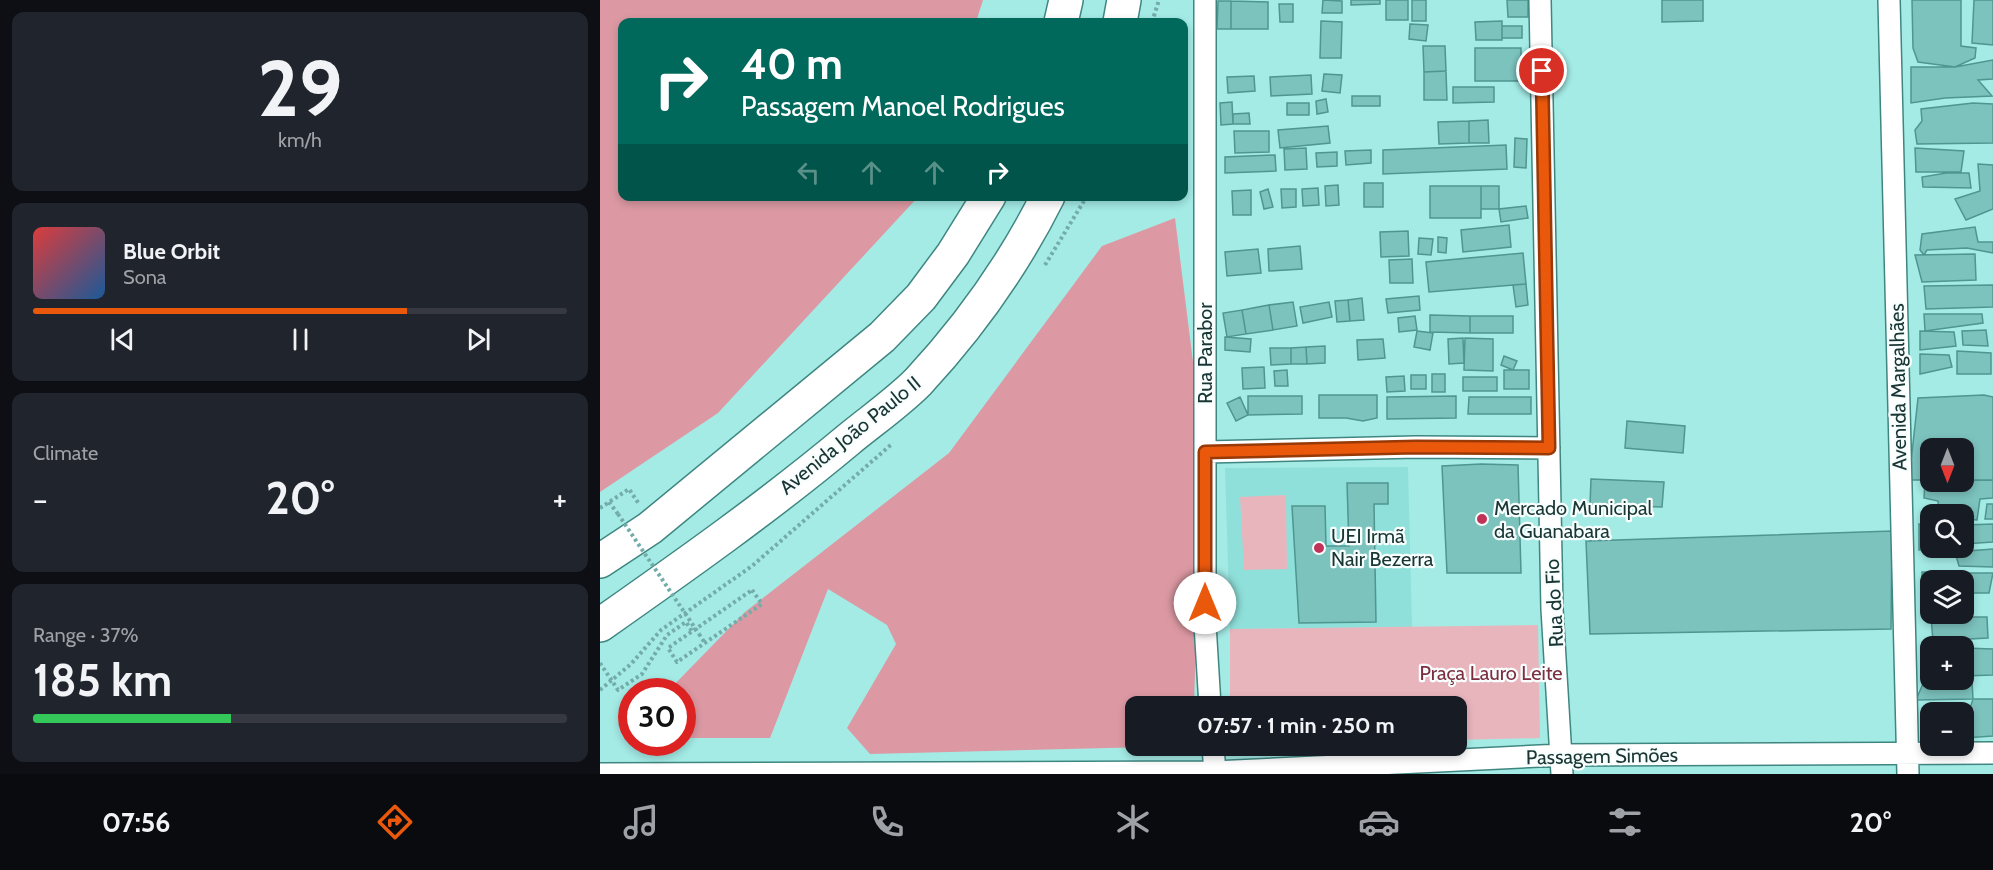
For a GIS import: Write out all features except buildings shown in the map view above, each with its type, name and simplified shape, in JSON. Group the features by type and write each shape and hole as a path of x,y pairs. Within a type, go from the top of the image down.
{"main road":[{"path":"1062,18 1066,0"},
{"path":"1121,18 1124,0"},
{"path":"600,561 650,528 882,337 921,297 953,254 986,201"},
{"name":"Avenida João Paulo II","path":"600,625 685,565 824,460 916,383 990,298 1034,225 1046,201"}],"street":[{"name":"Rua Parabor","path":"1205,0 1205,624 1209,696"},
{"name":"Rua do Fio","path":"1540,0 1552,609 1562,764"},
{"name":"Avenida Margalhães","path":"1889,0 1908,764"},
{"path":"1205,452 1416,447 1549,448"},
{"name":"Passagem Simões","path":"600,774 1215,773 1562,764 1908,764 1993,753"},
{"path":"1214,756 1215,773"}],"path":[{"path":"1153,18 1159,0"},
{"path":"600,508 629,489 642,507 634,512"},
{"path":"609,502 705,643"},
{"path":"753,590 762,603 677,662 668,648 693,633 753,590"},
{"path":"600,663 618,690 642,674 667,635 686,622 693,633"}],"shaded area":[{"path":"600,0 983,0 977,18 618,18 618,201 914,201 718,413 600,492"},
{"path":"1175,218 1202,434 1194,696 1125,696 1125,748 870,754 847,728 896,644 887,625 828,589 770,738 696,738 696,678 681,678 745,612 949,453 1102,246"},
{"name":"UEI Irmã Nair Bezerra","path":"1408,467 1412,627 1230,629 1225,468"}],"green space":[{"path":"1286,495 1287,569 1244,570 1240,497"},
{"name":"Praça Lauro Leite","path":"1538,625 1540,738 1467,740 1467,696 1230,696 1230,629"}],"place":[{"name":"Mercado Municipal da Guanabara","path":"1482,519"},
{"name":"UEI Irmã Nair Bezerra","path":"1319,548"}],"route":[{"path":"1205,603 1205,452 1416,447 1549,448 1542,71"}]}
